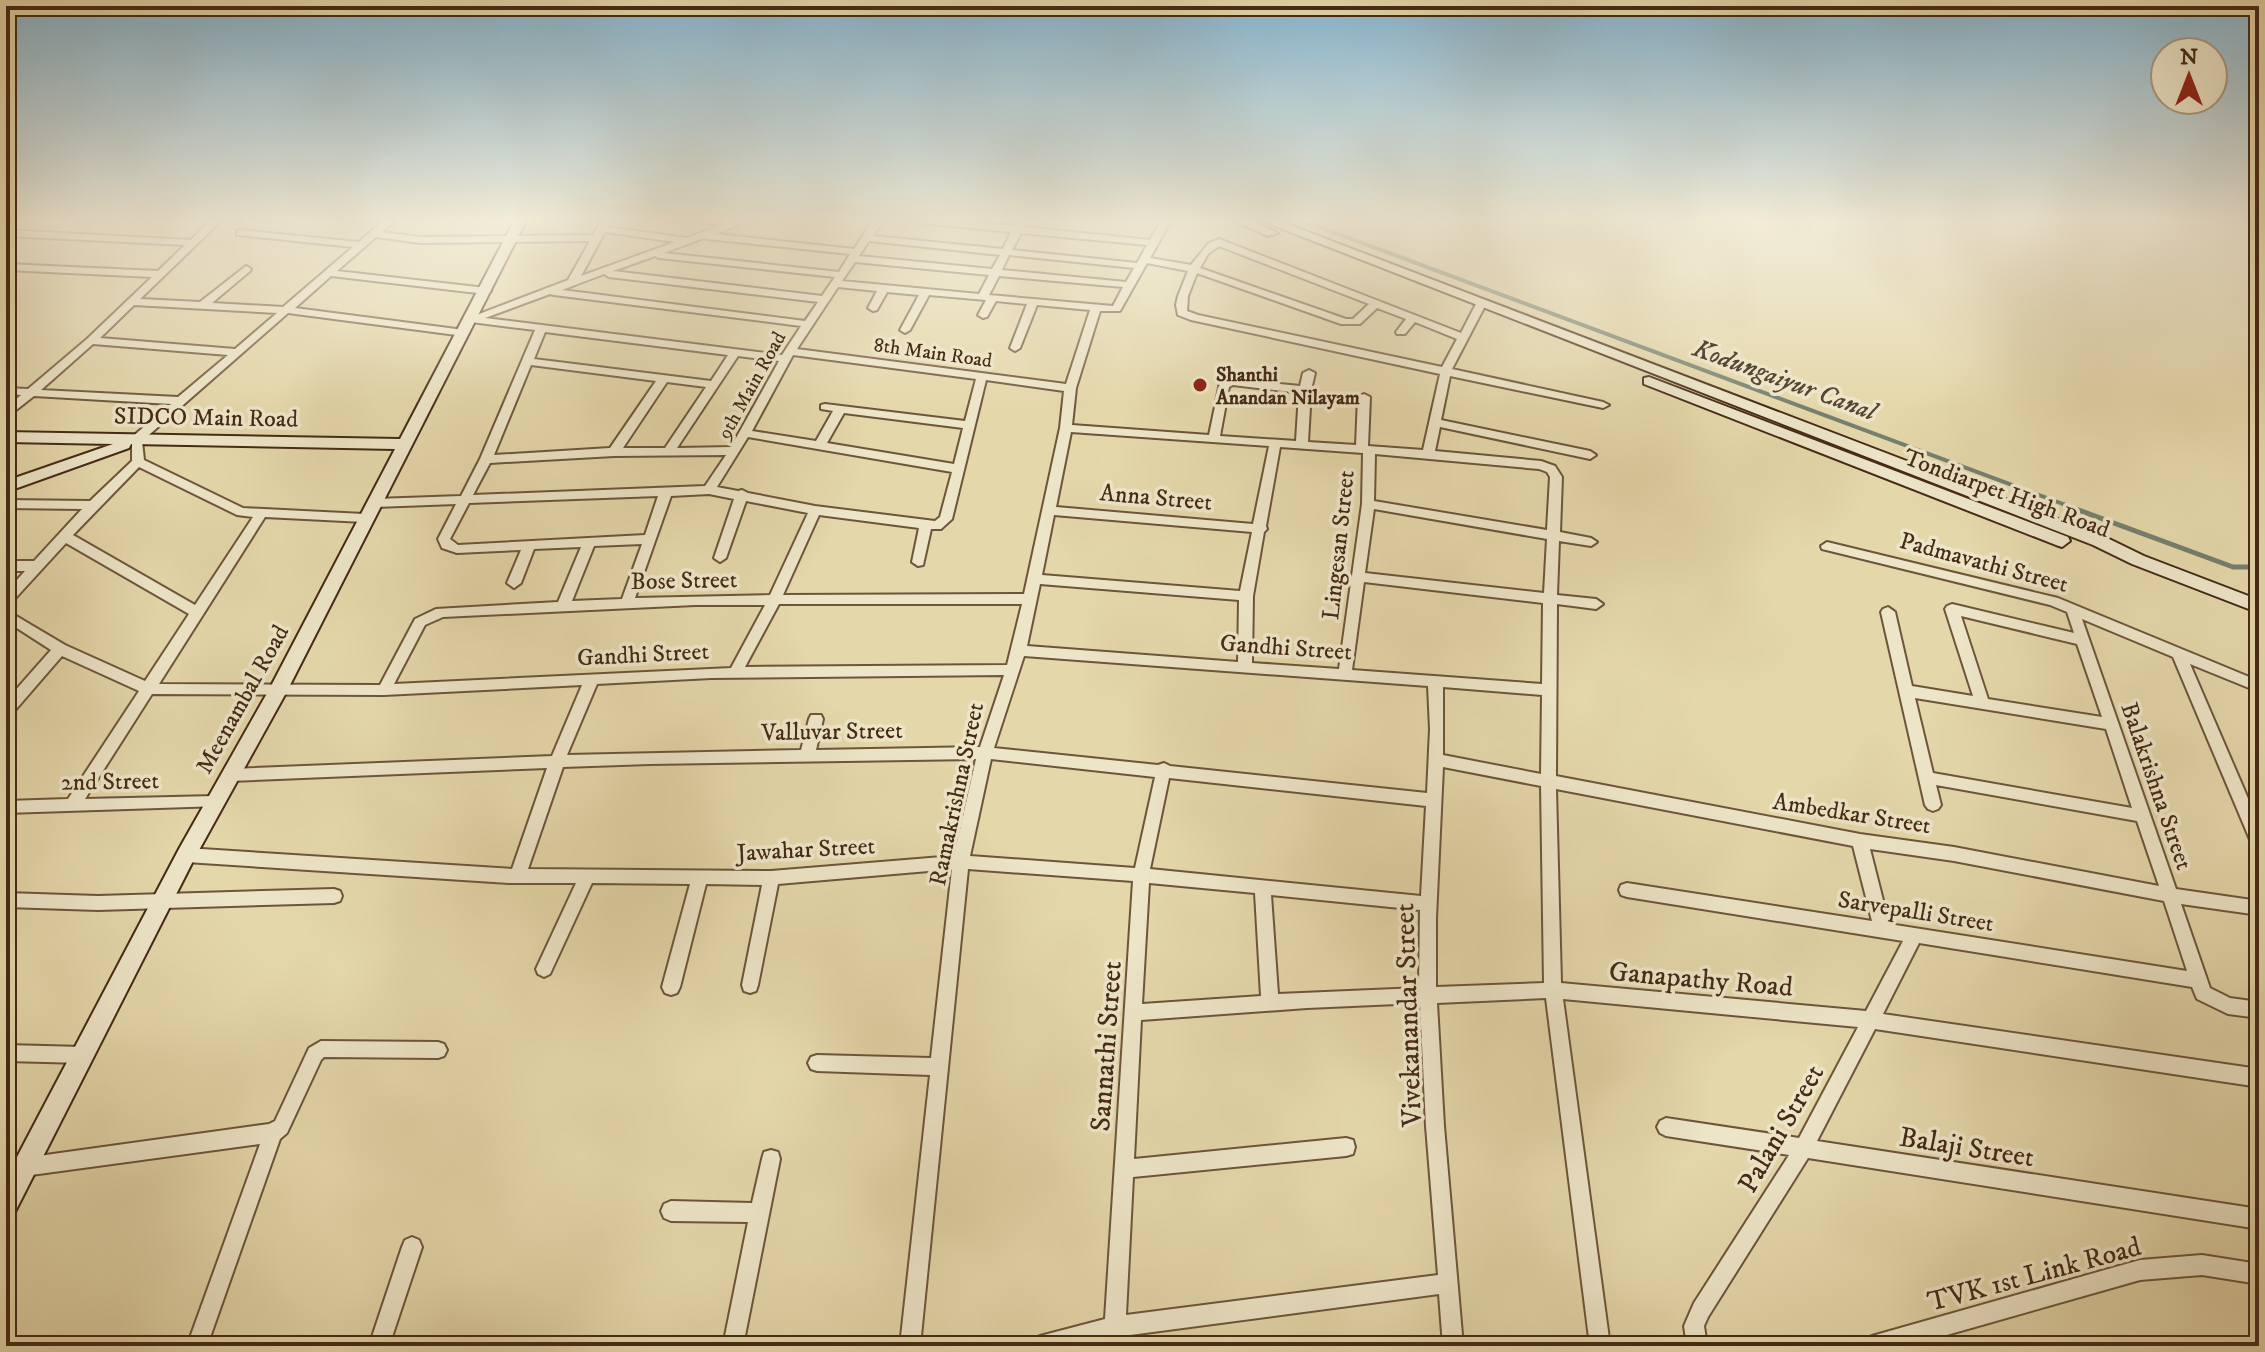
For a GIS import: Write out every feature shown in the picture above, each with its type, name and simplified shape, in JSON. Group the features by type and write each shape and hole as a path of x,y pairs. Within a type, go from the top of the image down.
{"main road":[{"name":"Meenambal Road","path":"6,1203 186,855 278,691 491,282"},
{"name":"Tondiarpet High Road","path":"1406,282 1478,309"},
{"name":"Tondiarpet High Road","path":"1414,282 1978,511 2096,553 2138,560 2259,607"},
{"name":"SIDCO Main Road","path":"6,437 406,444"},
{"path":"6,487 136,440"}],"street":[{"path":"6,414 91,341 151,282"},
{"path":"203,305 230,282"},
{"path":"138,462 136,440 320,282"},
{"path":"409,282 486,291"},
{"path":"471,319 575,282"},
{"path":"681,282 823,299"},
{"name":"9th Main Road","path":"709,490 735,451 807,324 837,282"},
{"path":"851,282 884,288 1116,309 1133,282"},
{"path":"983,315 993,282"},
{"path":"1101,282 1131,285"},
{"path":"1189,282 1180,305 1182,313 1603,405"},
{"path":"1231,282 1345,322 1356,322 1376,303"},
{"path":"1324,282 1464,338"},
{"path":"873,308 884,288"},
{"path":"549,291 807,324"},
{"path":"905,330 926,292"},
{"path":"131,302 286,310 464,333"},
{"path":"1015,348 1033,303"},
{"name":"Ramakrishna Street","path":"910,1346 961,862 985,753 1019,651 1066,428 1070,388 1095,309"},
{"path":"1428,454 1446,371 1478,309"},
{"path":"1401,332 1413,318"},
{"name":"8th Main Road","path":"471,319 735,353 788,355 1070,388"},
{"path":"541,328 486,459 461,501 444,539 447,545 457,549 646,539"},
{"path":"91,341 235,352"},
{"path":"669,450 711,384 735,353"},
{"path":"526,361 711,384"},
{"path":"1302,446 1309,373"},
{"path":"138,462 225,506 260,515 370,511 461,501 709,490 815,510 937,526 946,519 982,376"},
{"path":"614,452 663,379"},
{"path":"1214,439 1227,382 1305,390"},
{"path":"6,391 181,401"},
{"path":"1066,428 1366,450 1364,397"},
{"path":"825,407 969,425"},
{"path":"819,446 840,409"},
{"path":"1437,423 1590,455"},
{"path":"745,433 958,469"},
{"path":"1245,666 1246,596 1275,444"},
{"path":"486,459 669,450 735,451"},
{"name":"Lingesan Street","path":"1345,673 1368,504 1366,450 1551,469 1556,477 1554,536"},
{"path":"6,600 93,505 138,462"},
{"path":"627,603 646,539 666,492"},
{"path":"720,558 742,494"},
{"path":"6,504 93,505"},
{"path":"1368,504 1591,542"},
{"path":"736,672 774,601 815,510"},
{"name":"Anna Street","path":"1047,510 1261,529"},
{"path":"73,805 260,515"},
{"path":"918,562 926,525"},
{"path":"64,536 197,612"},
{"path":"1554,536 1550,598 1548,783 1553,990 1600,1346"},
{"path":"563,606 589,543"},
{"path":"514,583 529,546"},
{"name":"Padmavathi Street","path":"1827,546 2032,595 2072,608 2259,687"},
{"path":"6,566 35,566"},
{"path":"1358,577 1596,604"},
{"path":"1033,579 1246,596"},
{"name":"Bose Street","path":"384,690 420,622 429,615 627,603 1029,599"},
{"name":"Balakrishna Street","path":"2072,608 2198,980"},
{"path":"1983,704 1952,609 2082,640"},
{"path":"1888,612 1933,805"},
{"path":"6,615 60,649 149,689"},
{"path":"6,711 60,649"},
{"name":"Gandhi Street","path":"1019,651 1550,690"},
{"path":"2179,655 2259,842"},
{"name":"Gandhi Street","path":"149,689 384,690 736,672 1011,670"},
{"path":"518,876 557,762 592,679"},
{"name":"Vivekanandar Street","path":"1434,682 1437,691 1438,760 1432,800 1428,996 1453,1346"},
{"path":"1907,691 2111,724"},
{"path":"807,756 816,719"},
{"name":"Valluvar Street","path":"230,775 557,762 985,753 1164,769 1432,800"},
{"name":"Ambedkar Street","path":"1438,760 1860,841 1954,854 2169,895 2259,908"},
{"name":"Sannathi Street","path":"1115,1327 1141,875 1164,769"},
{"path":"1928,778 2142,816"},
{"name":"2nd Street","path":"6,807 215,802"},
{"path":"1860,841 1882,930"},
{"name":"Jawahar Street","path":"186,855 518,876 587,877 771,878 961,862 1141,875 1428,904"},
{"path":"544,969 587,877"},
{"path":"671,987 700,877"},
{"path":"750,985 771,878"},
{"path":"1263,888 1270,1003"},
{"name":"Sarvepalli Street","path":"1627,890 2198,980"},
{"path":"6,900 98,903 334,896"},
{"name":"Palani Street","path":"1697,1346 1694,1326 1701,1310 1804,1148 1915,935"},
{"path":"2198,980 2203,993 2213,1001 2259,1010"},
{"name":"Ganapathy Road","path":"1134,1013 1270,1003 1553,990 1872,1020 2259,1078"},
{"path":"24,1167 273,1133 281,1127 315,1054 321,1049 438,1050"},
{"path":"6,1053 83,1055"},
{"path":"817,1063 940,1067"},
{"name":"Balaji Street","path":"1666,1127 2259,1219"},
{"path":"197,1346 273,1133"},
{"path":"1123,1169 1346,1147"},
{"path":"733,1346 771,1159"},
{"path":"671,1211 760,1213"},
{"path":"379,1346 412,1247"},
{"name":"TVK 1st Link Road","path":"1872,1346 2140,1270 2202,1265 2259,1274"},
{"path":"1040,1346 1115,1327 1449,1283"}],"waterway":[{"name":"Kodungaiyur Canal","path":"1467,282 2071,507"},
{"name":"Kodungaiyur Canal","path":"2065,505 2233,567 2259,567"}],"place":[{"name":"Shanthi Anandan Nilayam","path":"1200,385"}]}
